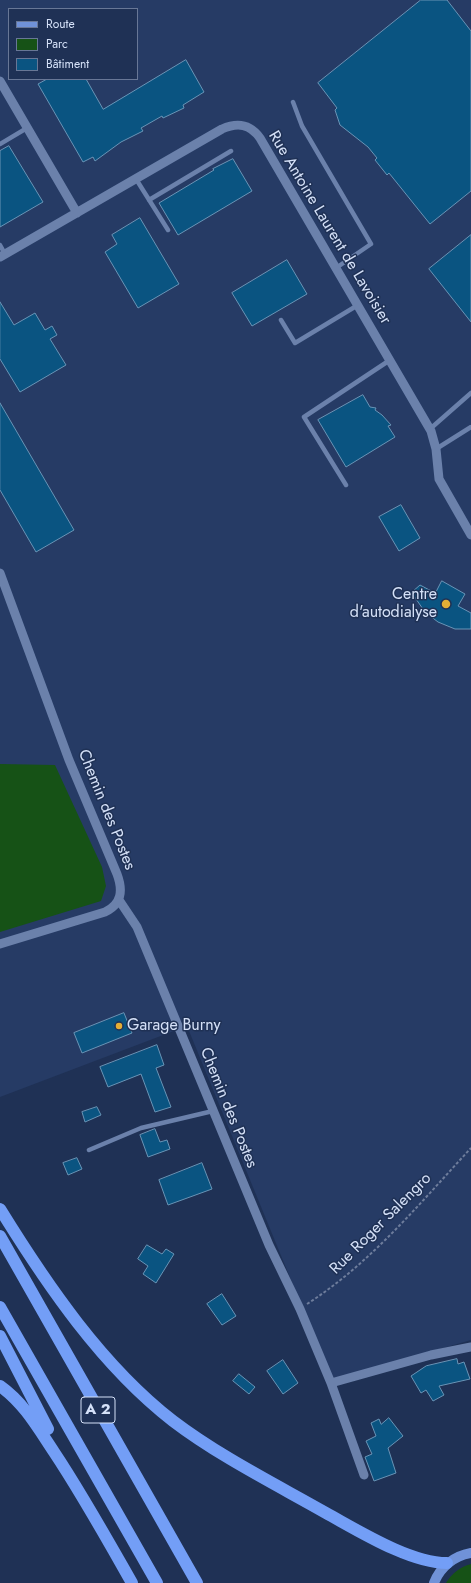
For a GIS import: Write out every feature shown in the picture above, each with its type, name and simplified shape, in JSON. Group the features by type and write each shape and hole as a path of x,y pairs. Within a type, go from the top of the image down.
{"highway":[{"path":"0,1209 33,1260 82,1327 136,1389 173,1420 201,1440 253,1471 378,1540 420,1559 434,1563 447,1563"},
{"name":"A 2","path":"0,1236 197,1583"},
{"name":"A 2","path":"0,1307 157,1583"},
{"path":"0,1336 75,1484 132,1583"},
{"path":"0,1386 15,1398 32,1418 75,1484"}],"main road":[{"path":"434,1583 439,1572 447,1563 461,1555 471,1553"}],"street":[{"path":"0,81 77,213"},
{"name":"Rue Antoine Laurent de Lavoisier","path":"3,256 222,129 237,124 247,126 260,138 430,429 436,449 439,479 471,535"},
{"name":"Chemin des Postes","path":"0,573 69,760 117,874 121,888 119,900 137,927 271,1250 300,1309 331,1383 364,1475"},
{"path":"0,944 32,933 99,914 109,910 119,900"},
{"path":"331,1383 431,1355 471,1347"}],"lane":[{"path":"293,102 302,126 371,244 336,268"},
{"path":"0,144 27,128"},
{"path":"149,200 231,151"},
{"path":"136,179 168,230"},
{"path":"0,245 3,256"},
{"path":"281,320 295,343 358,305"},
{"path":"346,484 304,417 390,360"},
{"path":"430,429 471,393"},
{"path":"436,449 471,426"},
{"path":"89,1150 141,1128 213,1111"}],"path":[{"name":"Rue Roger Salengro","path":"300,1309 330,1289 367,1257 471,1148"}],"shaded area":[{"path":"0,0 471,0 471,1340 332,1380 187,1026 0,1097"}],"green space":[{"path":"0,764 55,765 102,867 106,886 101,901 0,932"},
{"path":"471,1564 471,1583 446,1583 457,1571"}],"building":[{"path":"421,0 447,0 471,31 471,191 430,224 389,173 387,175 375,160 377,158 368,147 340,125 335,110 337,108 318,83"},
{"path":"186,60 204,92 183,105 184,108 163,118 162,116 141,128 143,131 121,142 95,161 93,157 83,162 38,84 45,80 87,80 103,109"},
{"path":"9,146 43,202 0,227 0,151"},
{"path":"233,159 252,191 178,235 159,203 214,170 213,169"},
{"path":"140,218 179,284 138,308 105,252 117,244 112,235"},
{"path":"471,235 471,322 429,269"},
{"path":"287,260 307,294 252,326 232,293"},
{"path":"0,302 14,325 35,313 45,330 52,326 57,335 50,339 66,365 20,392 0,359"},
{"path":"363,395 370,407 376,408 375,410 391,425 388,426 395,437 346,467 318,420"},
{"path":"0,403 74,530 36,552 0,490"},
{"path":"401,505 420,538 399,551 379,517"},
{"path":"442,581 465,594 458,606 471,613 471,629 455,629 438,622 425,612 412,592 420,585 435,593"},
{"path":"124,1013 132,1033 82,1053 74,1033"},
{"path":"157,1045 164,1065 156,1068 171,1107 155,1112 141,1074 108,1087 100,1067"},
{"path":"97,1107 101,1115 85,1122 82,1112"},
{"path":"155,1129 160,1142 167,1140 170,1149 148,1157 140,1135"},
{"path":"77,1158 82,1169 68,1175 63,1163"},
{"path":"202,1163 212,1189 168,1205 159,1180"},
{"path":"147,1245 162,1254 166,1249 174,1254 156,1283 143,1274 148,1266 138,1259"},
{"path":"222,1294 236,1316 222,1325 207,1304"},
{"path":"457,1359 458,1364 464,1362 470,1379 439,1386 444,1395 433,1401 426,1390 421,1393 411,1376 426,1366"},
{"path":"283,1360 298,1383 283,1394 267,1371"},
{"path":"239,1374 255,1387 249,1394 233,1381"},
{"path":"389,1418 403,1436 388,1448 396,1473 374,1481 365,1457 372,1454 366,1441 376,1436 371,1423 379,1419 381,1424"}],"place":[{"name":"Centre d'autodialyse","path":"446,604"},
{"name":"Garage Burny","path":"119,1026"}]}
